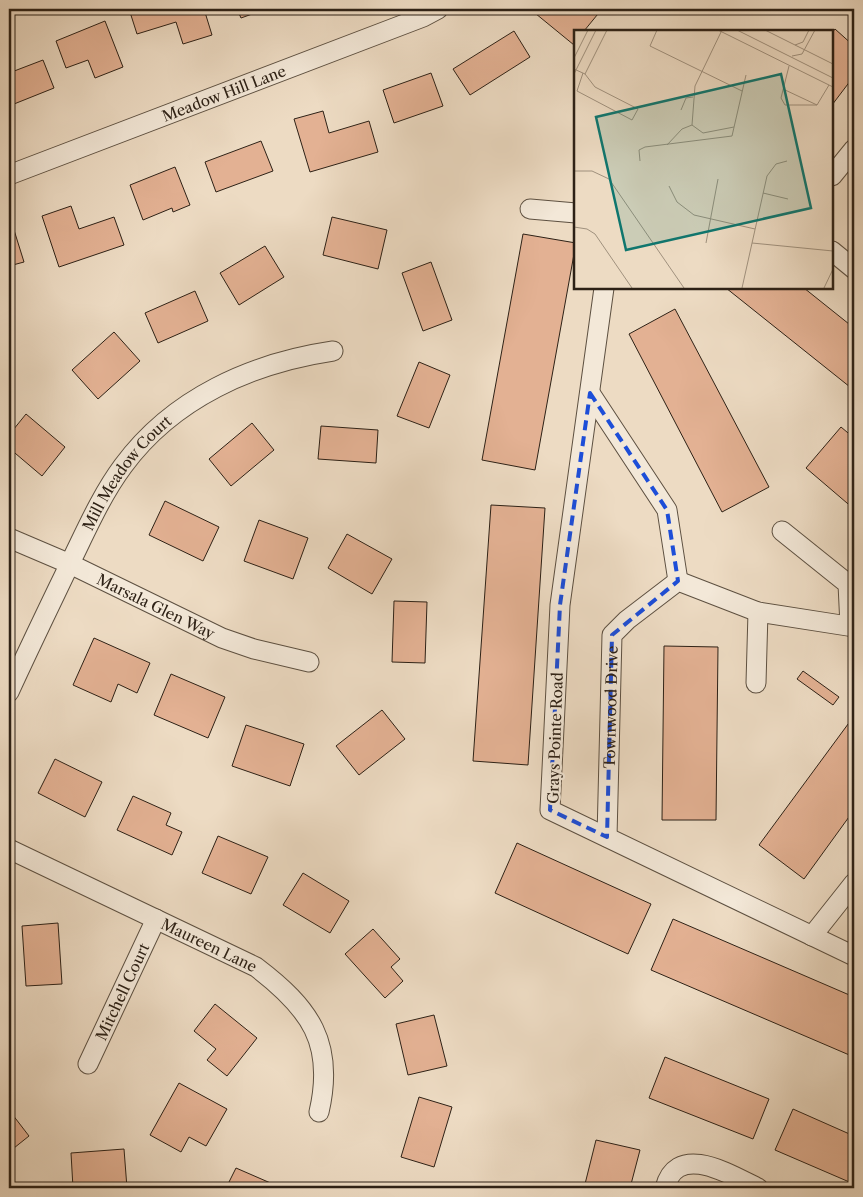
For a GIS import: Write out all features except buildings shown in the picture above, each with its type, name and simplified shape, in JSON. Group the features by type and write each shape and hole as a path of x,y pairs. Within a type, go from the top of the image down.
{"street":[{"name":"Meadow Hill Lane","path":"9,175 423,17 438,9"},
{"path":"833,175 854,149"},
{"path":"530,209 574,212"},
{"path":"833,252 854,269"},
{"name":"Grays Pointe Road","path":"604,289 560,605 550,810 854,956"},
{"name":"Mill Meadow Court","path":"9,692 103,496 124,465 163,424 194,400 227,381 263,366 297,356 333,351"},
{"path":"590,393 667,510 678,581 758,612 852,626 848,584 782,531"},
{"name":"Marsala Glen Way","path":"9,538 70,564 222,638 254,650 308,662"},
{"name":"Townwood Drive","path":"607,837 612,635 627,620 678,581"},
{"path":"756,683 758,612"},
{"name":"Maureen Lane","path":"9,849 256,967 279,984 308,1019 318,1039 324,1063 325,1086 319,1112"},
{"path":"812,936 854,883"},
{"name":"Mitchell Court","path":"88,1064 156,919"},
{"path":"665,1188 668,1178 680,1167 695,1163 717,1168 758,1188"}],"highlighted area":[{"path":"590,393 667,510 678,581 612,635 607,837 550,810 560,605"}]}
